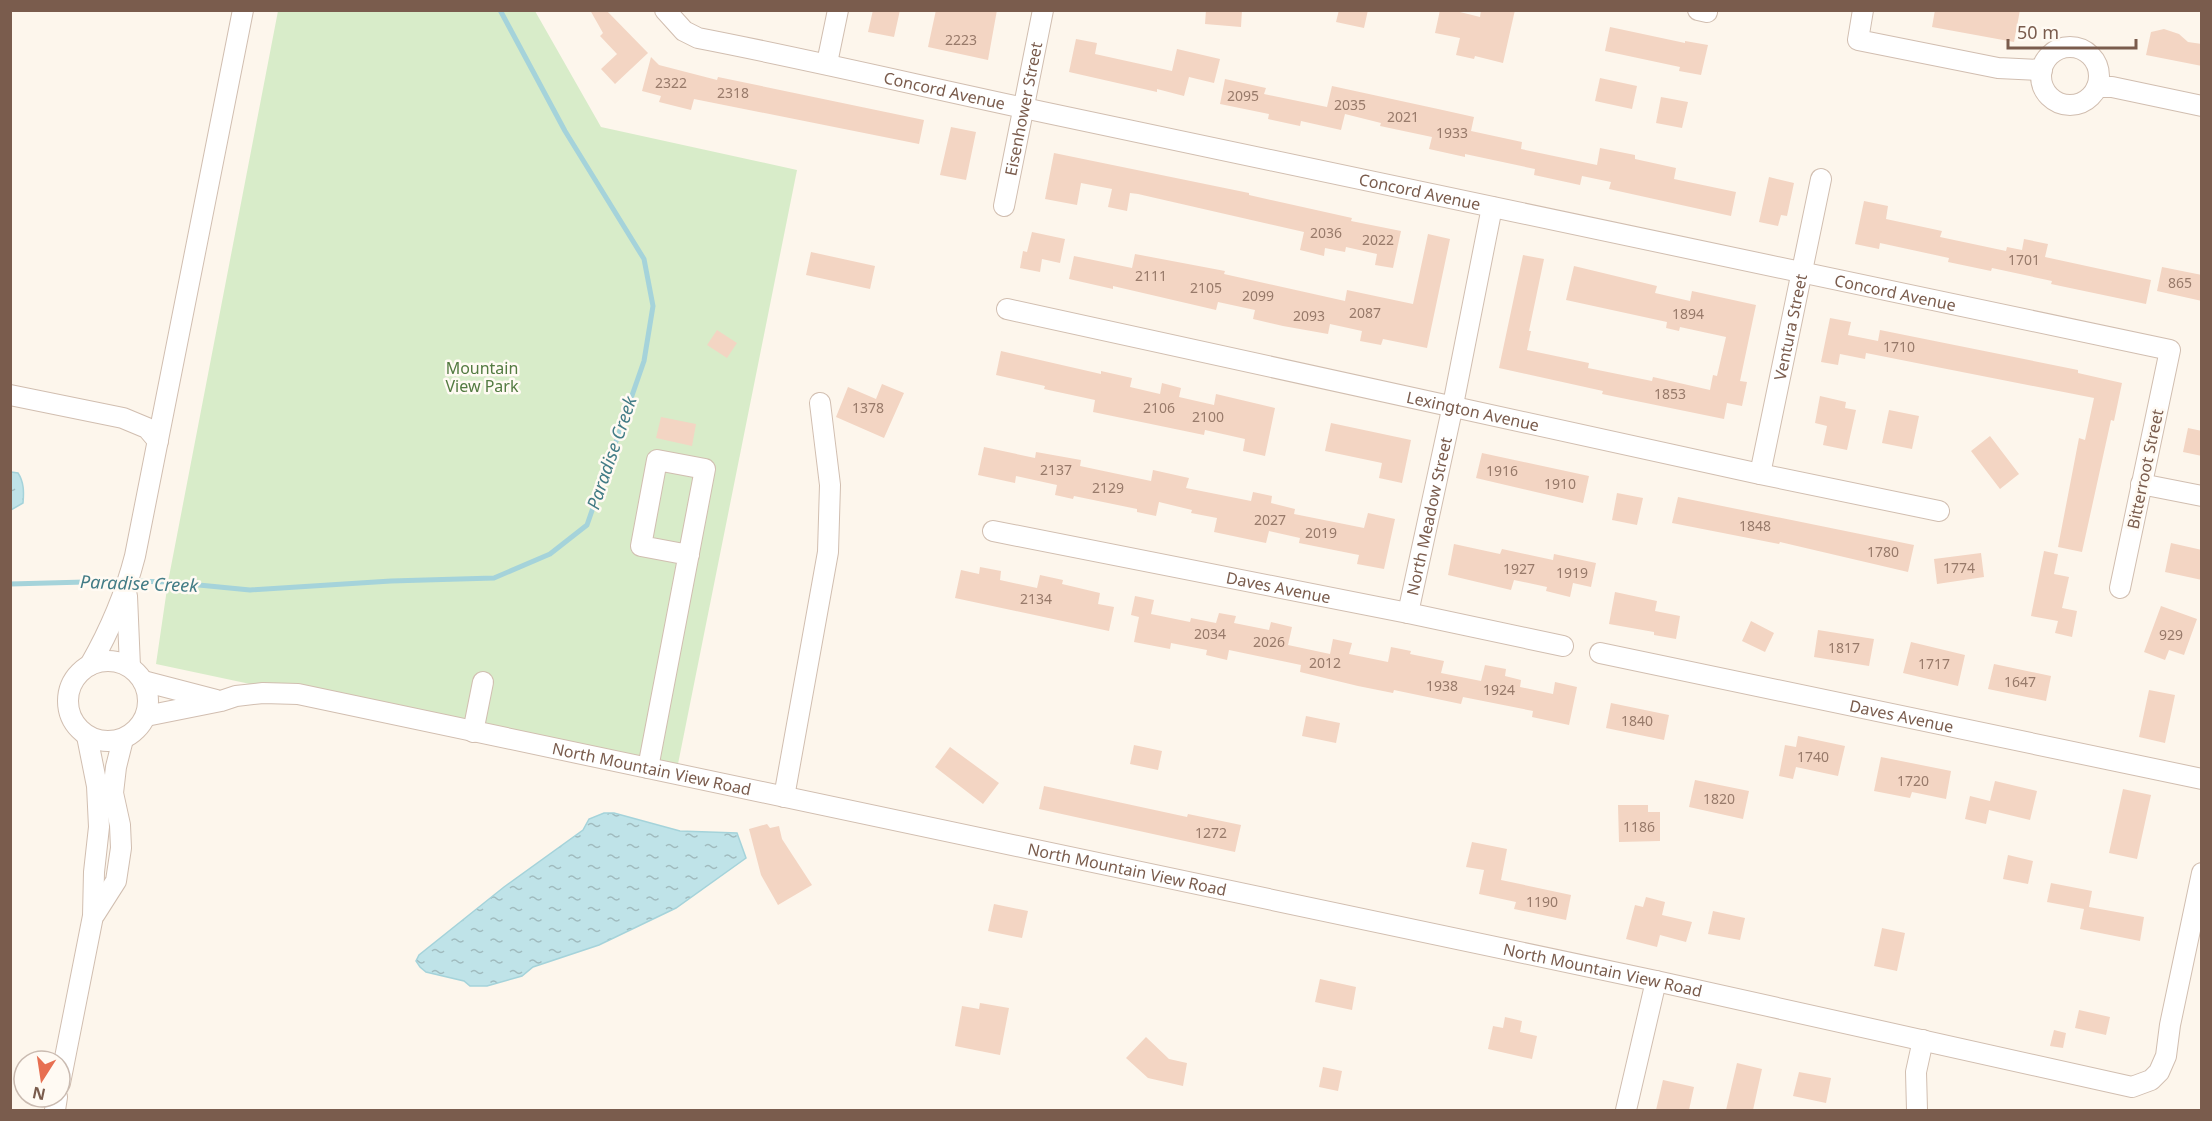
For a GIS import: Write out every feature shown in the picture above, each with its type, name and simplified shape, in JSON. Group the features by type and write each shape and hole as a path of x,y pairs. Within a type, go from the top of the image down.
{"street":[{"path":"90,665 107,635 126,590 135,556 243,10"},
{"path":"827,63 838,10"},
{"name":"Eisenhower Street","path":"1004,206 1043,10"},
{"path":"1863,10 1858,40 1998,68 2042,70"},
{"name":"Concord Avenue","path":"670,16 684,31 698,38 827,63 1024,108 1801,274 2170,350"},
{"path":"2069,47 2087,52 2094,59 2099,77 2097,87 2085,101 2067,105 2050,97 2044,89 2042,70 2045,61 2052,54 2069,47"},
{"path":"2097,87 2112,87 2202,106"},
{"name":"Ventura Street","path":"1760,474 1821,179"},
{"name":"North Meadow Street","path":"1408,613 1453,405 1492,207"},
{"name":"Lexington Avenue","path":"1008,309 1760,474 1940,511"},
{"name":"Bitterroot Street","path":"2120,588 2170,350"},
{"path":"10,395 123,418 147,428 158,441"},
{"path":"784,796 828,552 830,485 820,403"},
{"path":"648,768 689,555 705,469 657,460 641,546 689,555"},
{"path":"2141,484 2202,496"},
{"name":"Daves Avenue","path":"993,531 1563,646"},
{"path":"126,590 136,674 147,692 146,716 136,730 123,739 111,742 98,741 87,736 74,723 67,705 72,681 79,672 103,661 117,662 136,674"},
{"name":"Daves Avenue","path":"1600,653 2202,779"},
{"name":"North Mountain View Road","path":"136,674 221,701"},
{"path":"473,732 483,682"},
{"name":"North Mountain View Road","path":"146,716 236,696 263,693 298,694 1656,981 2133,1087 2151,1080 2159,1072 2166,1056 2170,1025 2202,873"},
{"path":"67,1049 93,916 94,872 99,827 97,786 87,736"},
{"path":"93,916 116,880 121,848 120,825 113,793 123,739"},
{"path":"1626,1110 1656,981"},
{"path":"1917,1110 1916,1072 1923,1040"}],"green space":[{"name":"Mountain View Park","path":"278,11 535,11 601,127 797,170 676,774 156,664 168,582"}],"water":[{"path":"11,472 18,473 20,476 23,503 11,510"},
{"path":"604,813 614,813 680,831 737,833 746,858 676,908 599,945 533,967 522,976 487,986 470,986 464,981 426,972 420,967 416,961 419,955 504,887 583,830 589,819"}],"building":[{"path":"590,10 606,10 648,53 615,84 601,69 617,54 600,36 603,33"},
{"path":"873,10 900,10 894,37 868,32"},
{"path":"936,10 997,10 988,60 928,47"},
{"path":"1206,10 1242,10 1241,27 1205,24"},
{"path":"1339,10 1368,10 1364,28 1336,22"},
{"path":"1440,10 1452,10 1480,17 1481,10 1515,10 1503,63 1475,56 1474,59 1456,55 1460,38 1435,33"},
{"path":"1935,10 2020,10 2014,42 1932,27"},
{"path":"1610,27 1685,43 1685,41 1708,45 1701,75 1679,71 1680,67 1605,51"},
{"path":"2164,29 2179,34 2188,42 2202,44 2202,66 2146,55 2151,32"},
{"path":"1076,39 1097,43 1095,54 1172,71 1177,49 1220,59 1214,83 1189,77 1184,96 1069,72"},
{"path":"651,57 659,65 717,80 718,77 924,120 919,144 694,99 691,110 659,102 661,96 642,91"},
{"path":"1600,78 1637,86 1632,109 1595,101"},
{"path":"1225,79 1266,88 1264,94 1327,107 1332,86 1474,117 1471,131 1522,142 1521,149 1597,165 1600,148 1635,155 1635,159 1676,168 1674,179 1736,192 1731,216 1609,189 1611,182 1582,176 1580,185 1534,175 1535,169 1429,149 1432,137 1380,126 1381,123 1345,114 1341,130 1301,121 1300,126 1268,119 1269,114 1220,104"},
{"path":"1661,97 1688,102 1682,128 1656,123"},
{"path":"951,127 976,132 966,180 940,175"},
{"path":"1054,153 1249,193 1249,195 1352,218 1351,221 1401,231 1393,268 1375,265 1377,254 1346,247 1345,252 1325,248 1324,256 1300,250 1304,232 1138,194 1130,193 1127,211 1108,207 1112,189 1081,183 1077,205 1045,199"},
{"path":"1769,177 1794,183 1787,216 1781,215 1778,226 1759,222"},
{"path":"1864,201 1888,206 1886,219 1942,231 1940,237 2006,251 2007,247 2022,250 2024,239 2048,244 2045,257 2151,280 2146,304 2051,284 2052,281 1992,268 1991,271 1948,262 1949,258 1880,243 1879,249 1855,244"},
{"path":"1032,232 1065,239 1060,263 1042,259 1040,272 1020,268 1023,251 1027,252"},
{"path":"1428,234 1450,239 1427,348 1383,339 1381,345 1360,341 1362,331 1330,324 1328,334 1253,319 1255,310 1218,302 1216,310 1113,286 1113,289 1069,279 1074,256 1132,268 1135,254 1225,271 1224,274 1345,301 1347,290 1413,304"},
{"path":"811,252 875,266 870,289 806,275"},
{"path":"1523,255 1544,259 1527,350 1589,363 1588,368 1652,381 1653,377 1710,390 1713,375 1717,376 1726,337 1680,327 1679,331 1666,328 1667,322 1566,300 1574,266 1657,286 1655,293 1690,301 1692,291 1756,305 1740,381 1747,382 1742,406 1727,403 1724,419 1602,394 1603,391 1499,368"},
{"path":"2162,267 2202,275 2202,301 2157,291"},
{"path":"1830,318 1851,322 1848,335 1878,341 1880,330 2078,370 2078,373 2122,383 2114,421 2111,420 2082,552 2058,547 2079,438 2085,440 2094,398 1866,353 1865,359 1840,354 1838,365 1821,362"},
{"path":"717,330 737,343 727,358 707,345"},
{"path":"1001,351 1101,374 1101,371 1132,378 1130,387 1160,394 1162,383 1181,388 1179,397 1214,405 1216,394 1275,408 1265,456 1243,451 1245,439 1205,430 1204,435 1093,412 1095,400 1044,389 1045,386 996,375"},
{"path":"882,384 904,393 884,438 836,417 848,387 876,399"},
{"path":"1820,396 1846,402 1845,408 1856,410 1847,450 1823,445 1827,426 1815,423"},
{"path":"1889,410 1919,416 1912,449 1882,443"},
{"path":"661,417 696,424 692,446 656,438"},
{"path":"1331,423 1411,440 1402,483 1379,478 1382,463 1325,451"},
{"path":"2188,428 2202,431 2202,456 2183,452"},
{"path":"1990,436 2019,474 2000,489 1971,451"},
{"path":"984,447 1035,458 1036,452 1081,460 1080,466 1151,481 1153,470 1189,478 1186,488 1251,501 1253,492 1272,496 1271,503 1295,509 1294,514 1364,528 1368,513 1395,519 1384,569 1357,564 1359,555 1299,543 1300,538 1269,531 1266,543 1214,532 1217,518 1191,513 1192,510 1159,502 1156,516 1137,512 1137,509 1074,496 1073,499 1055,495 1057,485 1016,476 1015,483 978,475"},
{"path":"1482,453 1589,476 1583,503 1476,478"},
{"path":"1617,493 1643,498 1637,525 1612,520"},
{"path":"1678,497 1914,545 1908,572 1780,542 1779,544 1672,523"},
{"path":"2171,543 2202,550 2202,580 2165,572"},
{"path":"1454,544 1500,554 1502,549 1553,560 1554,554 1596,563 1591,587 1573,583 1570,597 1546,591 1547,587 1514,580 1511,590 1448,575"},
{"path":"2044,551 2058,554 2054,574 2069,577 2062,608 2077,611 2072,637 2055,633 2058,621 2031,616"},
{"path":"1981,553 1984,577 1937,584 1934,559"},
{"path":"980,567 1001,571 1000,580 1037,588 1040,575 1063,580 1062,584 1100,593 1098,604 1114,607 1109,631 955,598 961,570 979,574"},
{"path":"1615,592 1657,601 1655,611 1680,616 1676,639 1654,635 1654,632 1609,624"},
{"path":"1135,596 1154,600 1151,614 1190,622 1191,618 1216,623 1219,613 1236,616 1234,623 1269,630 1271,622 1292,627 1288,645 1330,654 1333,639 1352,643 1349,654 1388,662 1391,647 1411,651 1410,654 1444,661 1441,673 1481,681 1485,665 1506,669 1505,676 1521,680 1520,687 1553,694 1555,682 1577,687 1569,725 1532,717 1533,711 1463,697 1461,704 1394,690 1393,693 1358,686 1300,672 1301,665 1229,650 1227,660 1206,655 1207,650 1171,643 1170,649 1134,642 1139,617 1131,615"},
{"path":"2161,606 2197,619 2184,655 2169,650 2165,660 2144,652"},
{"path":"1751,621 1774,633 1765,652 1742,641"},
{"path":"1818,630 1874,639 1869,666 1814,657"},
{"path":"1911,642 1965,655 1958,686 1903,673"},
{"path":"1994,664 2051,676 2046,701 1988,689"},
{"path":"2149,690 2175,695 2165,743 2139,737"},
{"path":"1611,703 1669,715 1664,740 1606,728"},
{"path":"1306,716 1340,723 1336,743 1302,736"},
{"path":"1798,736 1845,746 1838,776 1796,767 1793,779 1779,776 1785,745 1796,747"},
{"path":"1134,745 1162,751 1158,770 1130,764"},
{"path":"950,747 999,783 983,804 935,767"},
{"path":"1881,757 1951,771 1946,799 1912,792 1910,798 1874,791"},
{"path":"1695,780 1749,791 1743,819 1689,807"},
{"path":"1995,781 2037,791 2030,820 1989,810 1986,824 1965,819 1970,796 1990,801"},
{"path":"1044,786 1187,817 1188,814 1241,825 1235,852 1039,809"},
{"path":"2123,789 2151,795 2137,859 2109,853"},
{"path":"1618,805 1648,805 1648,812 1660,812 1660,841 1619,842"},
{"path":"767,824 770,828 779,826 782,839 812,885 778,905 761,875 749,829"},
{"path":"1472,842 1507,849 1501,880 1571,895 1566,920 1514,909 1516,902 1479,894 1484,870 1466,867"},
{"path":"2008,855 2033,861 2028,884 2003,879"},
{"path":"2051,883 2092,891 2089,907 2144,917 2140,941 2080,929 2084,909 2047,902"},
{"path":"1646,897 1665,902 1662,915 1692,922 1686,942 1660,935 1657,947 1626,939 1635,905 1643,907"},
{"path":"994,904 1028,911 1022,938 988,931"},
{"path":"1713,911 1745,918 1740,940 1708,934"},
{"path":"1882,928 1905,933 1897,971 1874,966"},
{"path":"1320,979 1356,987 1352,1010 1315,1002"},
{"path":"980,1003 1009,1008 1000,1055 955,1046 962,1006 979,1009"},
{"path":"2079,1010 2110,1017 2106,1035 2075,1028"},
{"path":"1505,1017 1522,1021 1520,1032 1537,1036 1532,1059 1488,1049 1493,1026 1503,1028"},
{"path":"2054,1030 2066,1033 2063,1048 2050,1046"},
{"path":"1146,1037 1169,1059 1187,1063 1183,1086 1148,1078 1126,1058"},
{"path":"1737,1063 1762,1069 1753,1110 1726,1110"},
{"path":"1323,1067 1342,1071 1338,1091 1319,1087"},
{"path":"1799,1072 1831,1078 1826,1103 1793,1096"},
{"path":"1663,1080 1694,1087 1689,1110 1656,1110"}],"waterway":[{"name":"Paradise Creek","path":"132,581 250,590 391,581 494,578 550,554 587,525 644,361 653,306 644,259 565,131 500,10"},
{"name":"Paradise Creek","path":"10,584 123,581"}]}
